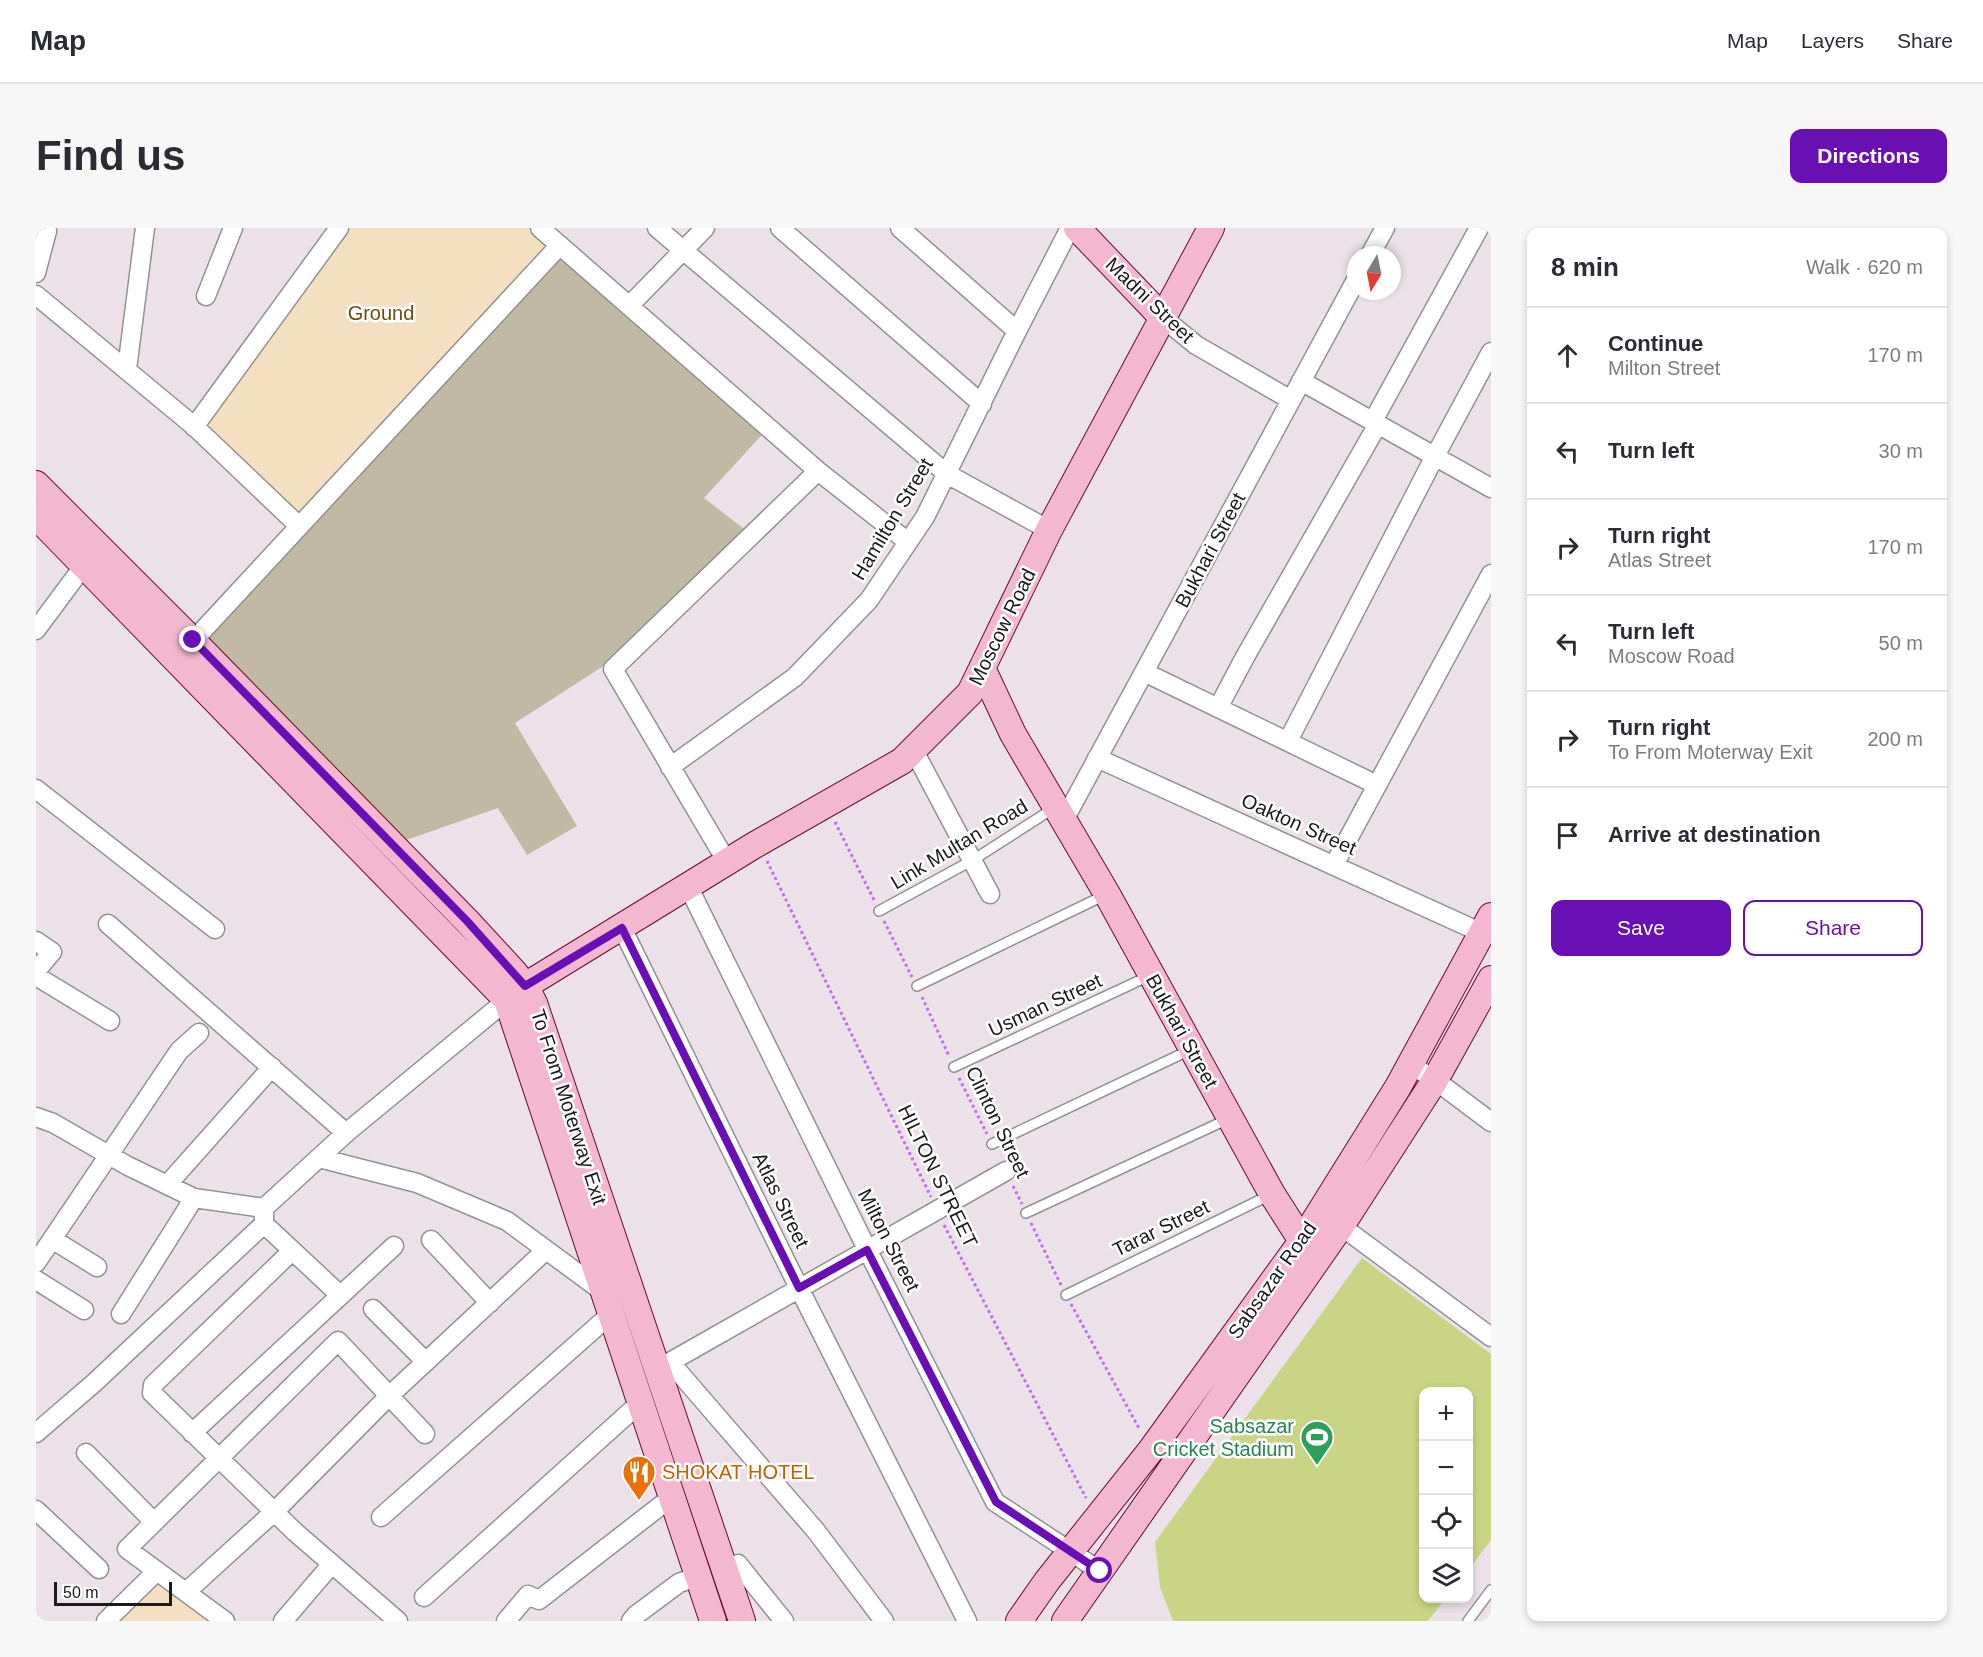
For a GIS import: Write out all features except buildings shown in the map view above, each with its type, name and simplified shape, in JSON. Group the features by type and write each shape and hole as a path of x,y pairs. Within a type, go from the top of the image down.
{"main road":[{"name":"Madni Street","path":"1077,228 1163,318"},
{"name":"Moscow Road","path":"516,993 727,862 902,761 970,693 1049,530 1163,318 1204,231"},
{"name":"To From Moterway Exit","path":"36,484 193,640 467,921 516,993 606,1303 673,1496 713,1621"},
{"name":"To From Moterway Exit","path":"36,516 516,993 534,1003 624,1274 664,1364 724,1568 742,1621"},
{"name":"Bukhari Street","path":"982,668 1013,734 1107,894 1272,1194 1302,1241"},
{"name":"Sabsazar Road","path":"1019,1621 1151,1450 1302,1241 1410,1064 1486,924"},
{"name":"Sabsazar Road","path":"1065,1621 1341,1227 1436,1080 1491,979"}],"street":[{"path":"127,369 145,228"},
{"path":"206,296 233,228"},
{"path":"194,427 339,228"},
{"path":"540,228 818,471 908,542"},
{"path":"657,228 947,474 1049,530"},
{"path":"629,306 705,228"},
{"path":"780,228 982,404"},
{"path":"900,228 1017,330"},
{"name":"Hamilton Street","path":"670,767 795,677 869,600 925,517 1070,228"},
{"path":"1375,246 1384,228"},
{"path":"1218,708 1479,228"},
{"path":"36,273 46,231"},
{"path":"193,640 560,245"},
{"path":"36,295 194,427 299,526"},
{"name":"Bukhari Street","path":"1060,813 1097,758 1347,297"},
{"name":"Madni Street","path":"1163,318 1196,345 1291,400"},
{"path":"1288,741 1491,352"},
{"path":"1301,381 1491,488"},
{"path":"727,862 613,669 818,471"},
{"path":"36,630 85,564"},
{"path":"1334,865 1491,574"},
{"path":"1144,672 1377,784"},
{"path":"913,749 990,894"},
{"name":"Oakton Street","path":"1097,758 1334,865 1486,924"},
{"path":"36,789 215,929"},
{"name":"Milton Street","path":"688,886 867,1250 996,1502 1072,1550 1100,1571"},
{"path":"108,924 346,1133"},
{"name":"Atlas Street","path":"622,928 799,1288 967,1621"},
{"path":"36,941 52,952 36,973 110,1021"},
{"path":"36,1433 94,1383 346,1133 516,993"},
{"path":"36,1263 179,1050 199,1033"},
{"path":"1410,1064 1436,1080 1491,1122"},
{"path":"167,1185 272,1067"},
{"path":"36,1117 53,1123 109,1155 194,1198 264,1216 292,1251 340,1295"},
{"path":"319,1158 417,1183 507,1221 546,1250 606,1303 381,1517"},
{"path":"884,1621 816,1532 664,1364 1006,1171"},
{"path":"121,1314 194,1198"},
{"path":"1341,1227 1491,1337"},
{"path":"52,1239 97,1267"},
{"path":"431,1240 490,1303"},
{"path":"192,1433 394,1246"},
{"path":"186,1592 274,1512 389,1396 546,1250"},
{"path":"292,1251 153,1385 152,1393 155,1399 331,1565 398,1621"},
{"path":"36,1280 84,1310"},
{"path":"374,1309 426,1362"},
{"path":"225,1621 127,1549 338,1341 425,1434"},
{"path":"424,1597 640,1402"},
{"path":"86,1453 154,1522"},
{"path":"506,1621 528,1595 539,1600 673,1496"},
{"path":"36,1510 99,1569"},
{"path":"724,1568 738,1564 784,1621"},
{"path":"283,1621 331,1565"},
{"path":"106,1621 157,1571"},
{"path":"631,1621 679,1583 699,1576"}],"lane":[{"name":"Link Multan Road","path":"879,911 1060,813"},
{"path":"917,986 1107,894"},
{"name":"Usman Street","path":"954,1067 1151,975"},
{"path":"992,1144 1192,1049"},
{"path":"1026,1213 1230,1118"},
{"name":"Tarar Street","path":"1066,1295 1272,1194"},
{"path":"1468,1621 1491,1590"}],"path":[{"name":"Clinton Street","path":"826,804 917,986 992,1144"},
{"name":"HILTON STREET","path":"759,843 937,1210 1097,1518"},
{"name":"Clinton Street","path":"1006,1171 1066,1295 1151,1450"}],"shaded area":[{"path":"560,245 769,427 704,498 752,535 608,663 515,723 577,826 527,855 498,808 392,845 193,641"}],"green space":[{"name":"Ground","path":"339,228 540,228 560,245 299,526 194,427"},
{"name":"Sabsazar Cricket Stadium","path":"1362,1258 1491,1354 1491,1540 1473,1564 1473,1387 1419,1387 1419,1603 1442,1603 1428,1621 1173,1621 1160,1587 1155,1542"},
{"path":"157,1571 225,1621 106,1621"}],"place":[{"name":"Sabsazar Cricket Stadium","path":"1317,1466"},
{"name":"SHOKAT HOTEL","path":"639,1501"}],"route":[{"path":"193,640 467,921 525,986 622,928 799,1288 867,1250 996,1502 1072,1550 1100,1571"}]}
